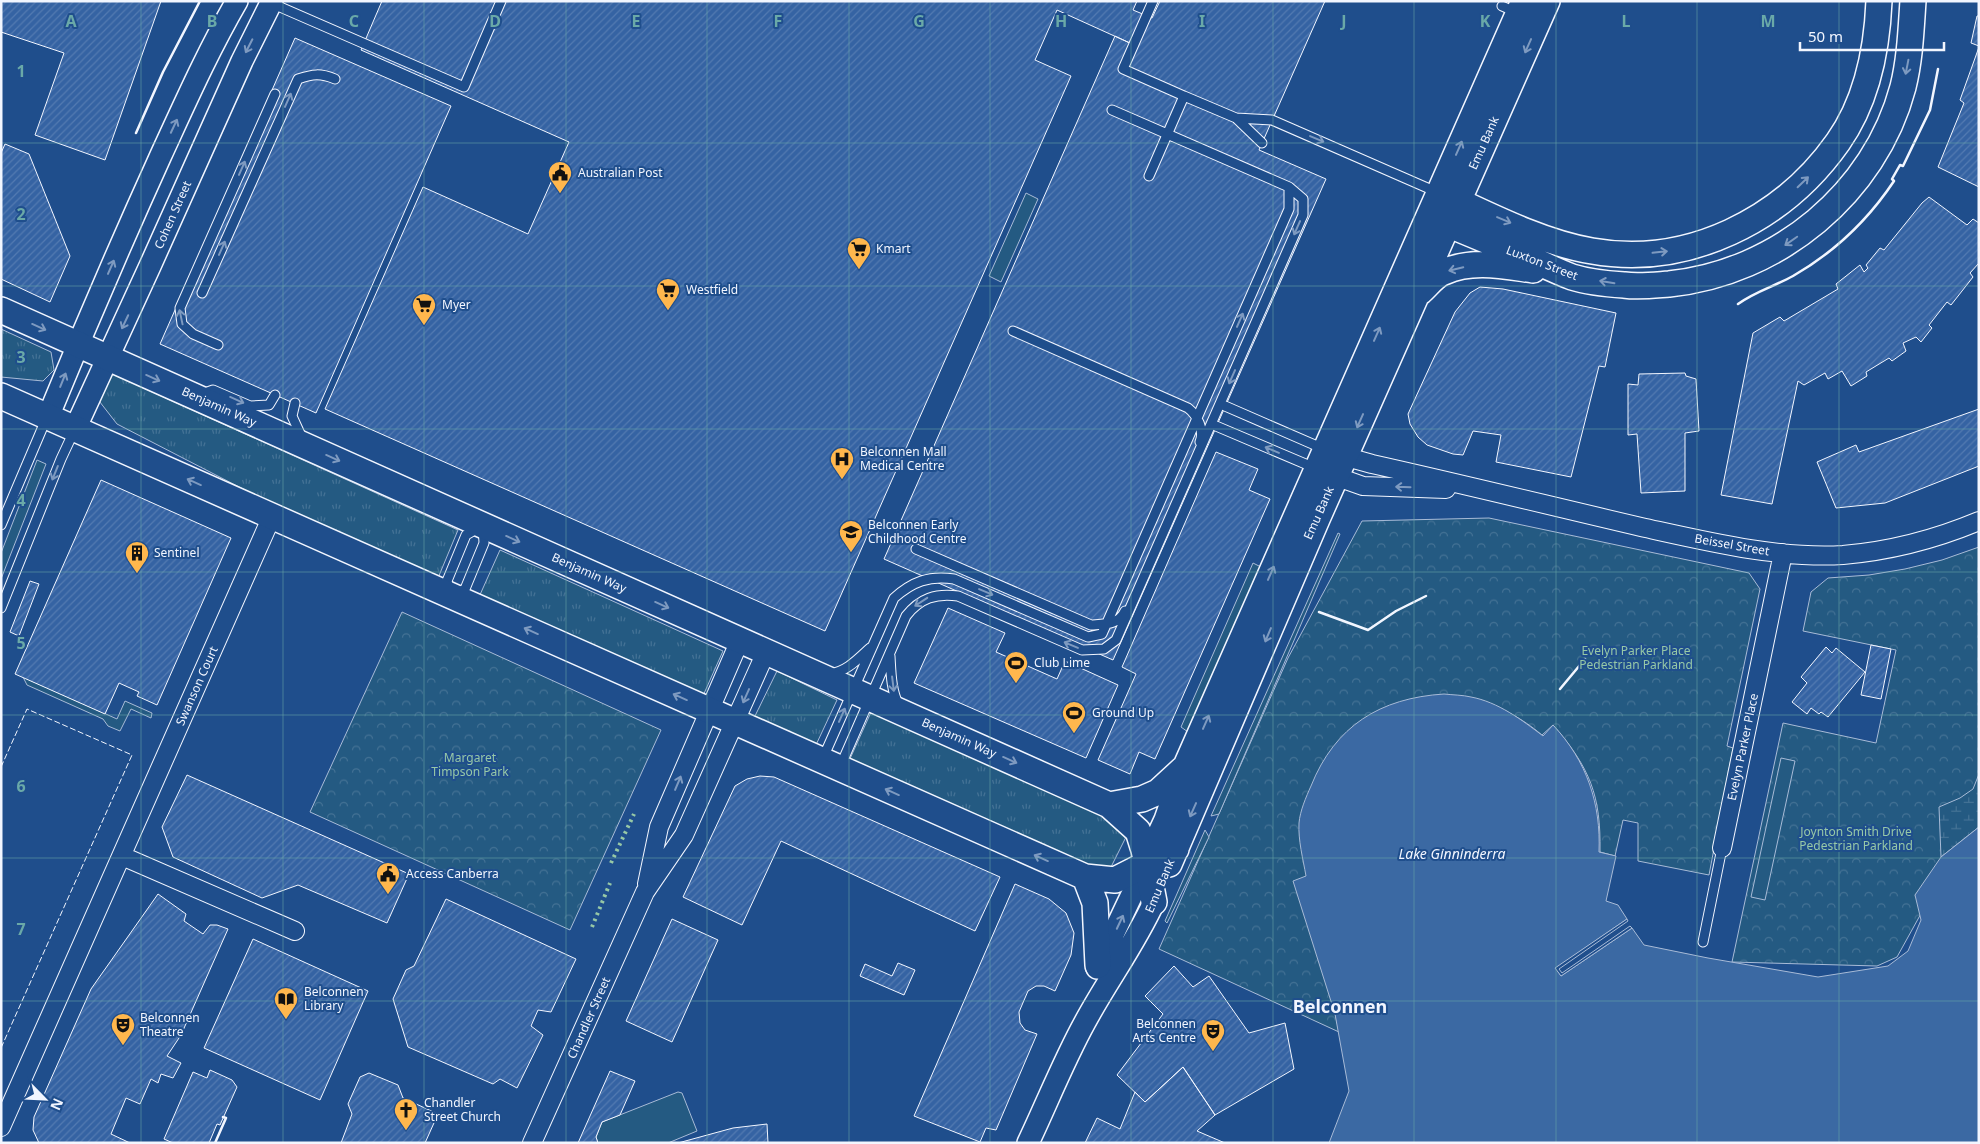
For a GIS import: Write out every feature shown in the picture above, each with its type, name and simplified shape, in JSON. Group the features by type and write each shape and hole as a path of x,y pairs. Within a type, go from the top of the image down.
{"main road":[{"name":"Luxton Street","path":"1449,197 1559,244 1593,251 1634,254 1665,252 1698,245 1734,232 1764,215 1791,193 1815,170 1839,141 1867,81 1875,52 1878,1"},
{"name":"Luxton Street","path":"1439,220 1573,277 1625,285 1688,282 1727,272 1756,260 1783,246 1809,228 1835,205 1856,181 1875,152 1892,119 1903,88 1910,52 1913,1"},
{"name":"Emu Bank","path":"1154,902 1331,463 1449,197 1527,12"},
{"name":"Emu Bank","path":"1146,865 1167,820 1186,766 1331,463 1417,295 1439,220"},
{"path":"1417,295 1443,272 1479,264 1508,266 1573,277"},
{"name":"Benjamin Way","path":"1,310 1109,805 1138,831 1154,902"},
{"path":"1,396 1086,877 1115,880 1176,849"},
{"path":"1109,805 1142,799 1158,792 1186,766"},
{"path":"1086,877 1095,903 1098,965"}],"street":[{"path":"48,417 78,344 214,40 237,1"},
{"name":"Cohen Street","path":"75,429 270,2"},
{"name":"Beissel Street","path":"1331,463 1486,490 1684,536 1784,553 1842,555 1876,551 1943,535 1979,521"},
{"name":"Swanson Court","path":"1,1127 272,516"},
{"name":"Evelyn Parker Place","path":"1722,848 1784,553"},
{"name":"Chandler Street","path":"645,892 659,828 740,640"},
{"name":"Chandler Street","path":"532,1143 645,892 684,835 766,652"},
{"path":"122,856 296,931"},
{"name":"Emu Bank","path":"1085,1022 1098,965 1146,865"},
{"name":"Emu Bank","path":"1028,1143 1085,1022 1116,973 1154,902"}],"lane":[{"path":"270,2 464,87 501,1"},
{"path":"1153,1 1123,69 1236,118 1272,120 1449,197"},
{"path":"202,293 298,79 313,74 323,74 335,79"},
{"path":"218,344 193,334 182,324 180,308 275,94"},
{"path":"1149,176 1184,96"},
{"path":"831,764 862,694 890,653 906,616 913,607 930,596 944,594 958,596 1082,650 1104,649 1116,640 1215,423 1303,216 1303,199 1289,187 1112,110"},
{"path":"1236,118 1262,143"},
{"path":"831,764 862,694 873,645 894,598 905,588 922,580 943,577 964,583 1088,637 1102,634 1289,209 1289,187"},
{"path":"1013,331 1199,413 1215,423 1331,463"},
{"path":"194,396 213,390 250,406 269,405 275,395"},
{"path":"916,548 1091,626 1115,622 1123,617 1202,438 1195,414 1188,408 1164,398"},
{"path":"295,403 292,416 306,446"},
{"path":"1225,406 1331,463"},
{"path":"1,525 48,417"},
{"path":"1,608 75,429"},
{"path":"483,525 484,544 465,589 451,596 447,581 466,536 483,525"},
{"path":"818,675 842,670 852,664 873,645"},
{"path":"890,653 895,697 903,713"},
{"name":"Evelyn Parker Place","path":"1703,942 1722,848"}],"green space":[{"path":"1026,193 1038,199 1001,282 989,276"},
{"path":"1,329 51,352 54,370 43,381 1,377"},
{"path":"108,372 458,530 438,578 274,505 117,424 96,397"},
{"path":"37,460 46,464 1,579 1,553"},
{"name":"Evelyn Parker Place Pedestrian Parkland","path":"1489,518 1749,573 1760,589 1727,746 1733,748 1709,875 1638,861 1638,823 1623,820 1615,856 1600,852 1598,814 1591,783 1566,740 1553,725 1542,735 1513,715 1481,700 1331,991 1339,1032 1159,949 1288,658 1362,521"},
{"path":"1338,533 1340,534 1219,814 1211,816"},
{"name":"Joynton Smith Drive Pedestrian Parkland","path":"1979,547 1979,829 1923,910 1897,957 1877,966 1732,962 1783,723 1876,743 1896,650 1803,631 1811,592 1828,578 1869,575 1905,569 1942,560"},
{"path":"500,550 723,651 702,698 479,597"},
{"path":"1253,563 1261,567 1188,732 1181,727"},
{"name":"Margaret Timpson Park","path":"402,612 661,730 570,930 310,812"},
{"path":"777,671 837,700 815,747 754,718"},
{"path":"23,677 117,719 125,701 152,713 151,718 131,709 120,731 108,726 103,719 27,685"},
{"path":"872,710 1102,814 1126,837 1110,869 1076,863 849,761"},
{"path":"1781,758 1795,761 1765,900 1751,897"},
{"path":"1979,774 1979,827 1941,857 1939,807 1960,798 1973,789"},
{"path":"1205,830 1209,837 1167,923 1165,921"},
{"path":"678,1092 682,1093 697,1131 668,1143 598,1143 596,1137 602,1122"}],"water":[{"name":"Lake Ginninderra","path":"1444,694 1468,696 1491,703 1518,718 1543,736 1553,725 1575,753 1590,784 1597,817 1599,852 1616,856 1606,901 1618,905 1627,919 1556,968 1561,976 1632,928 1644,945 1818,977 1888,966 1908,951 1921,920 1915,895 1941,857 1979,827 1979,1143 1329,1143 1349,1091 1335,1014 1293,881 1306,876 1299,836 1301,814 1307,795 1321,765 1333,747 1362,719 1380,709 1400,702"}],"pier":[{"path":"1627,919 1628,921 1559,969 1562,973 1630,926 1632,928 1561,976 1555,968"}],"building":[{"path":"1,1 161,1 105,160 35,135 64,53 1,32"},
{"name":"Westfield","path":"382,1 1137,1 1133,10 1145,15 1132,44 1057,10 1035,60 1071,76 825,631 325,409 423,187 528,234 569,142 361,50"},
{"path":"1160,1 1325,1 1259,150 1326,179 1113,660 884,559 1115,36 1132,44 1145,15 1152,18"},
{"path":"1977,16 1979,16 1979,46 1971,43"},
{"path":"295,38 451,106 316,413 160,344"},
{"path":"1979,47 1979,187 1938,167 1964,103 1960,100"},
{"path":"5,144 29,154 70,256 50,302 1,279 1,153"},
{"path":"1929,197 1967,225 1973,219 1979,223 1979,263 1970,273 1973,277 1951,305 1947,302 1929,325 1932,328 1921,342 1916,337 1903,343 1906,351 1892,361 1889,358 1866,372 1867,376 1851,386 1842,371 1828,379 1825,373 1804,385 1798,381 1772,504 1721,495 1753,333 1780,317 1784,321 1838,289 1836,284 1860,265 1864,272 1868,268 1866,265 1880,248 1884,250"},
{"path":"1480,287 1503,289 1616,313 1605,367 1599,366 1571,477 1496,462 1501,435 1473,431 1463,455 1453,454 1427,445 1418,437 1410,424 1408,414 1455,312 1470,293"},
{"path":"1685,373 1686,376 1696,379 1699,431 1685,433 1685,491 1641,493 1637,434 1628,435 1628,384 1638,385 1639,374"},
{"path":"1979,409 1979,466 1885,503 1836,508 1817,462 1856,445 1859,452"},
{"path":"1216,452 1258,469 1249,490 1270,499 1155,759 1139,752 1130,774 1098,760 1136,674 1122,667"},
{"name":"Sentinel","path":"101,480 231,538 157,705 137,696 139,692 119,683 105,714 15,674"},
{"path":"30,581 39,584 19,636 10,632"},
{"name":"Club Lime","path":"948,608 1005,633 996,652 1057,679 1065,661 1118,685 1086,758 914,683"},
{"path":"1871,645 1891,649 1881,699 1861,695"},
{"path":"1826,647 1832,653 1836,648 1865,672 1828,717 1821,712 1819,714 1811,708 1807,714 1792,702 1807,683 1801,677"},
{"path":"187,775 409,874 387,923 298,885 262,898 173,857 162,827"},
{"path":"760,776 774,777 1000,877 975,931 781,841 742,925 683,897 735,786 747,779"},
{"path":"1015,884 1049,899 1066,913 1074,933 1071,955 1055,991 1044,986 1036,986 1028,991 1019,1012 1020,1023 1025,1030 1037,1034 996,1130 986,1128 980,1142 914,1116"},
{"path":"158,894 186,914 184,921 203,934 210,925 217,925 228,929 181,1035 167,1056 181,1063 173,1078 161,1074 158,1083 151,1079 140,1104 126,1098 111,1134 130,1143 39,1143 33,1130 34,1117 91,989"},
{"path":"446,899 576,959 551,1012 538,1010 531,1026 543,1035 517,1088 500,1079 493,1084 408,1047 393,999 406,970 414,966"},
{"path":"672,919 718,940 672,1042 626,1021"},
{"name":"Belconnen Library","path":"253,939 368,991 320,1100 204,1048"},
{"path":"898,963 915,970 904,995 860,976 865,964 892,976"},
{"name":"Belconnen Arts Centre","path":"1174,966 1193,987 1209,976 1249,1033 1285,1023 1294,1069 1215,1115 1183,1067 1145,1102 1117,1075 1163,1014 1145,996"},
{"name":"Belconnen Arts Centre","path":"1183,1067 1215,1115 1197,1131 1225,1143 1085,1143 1097,1118 1120,1129 1135,1092 1145,1102"},
{"path":"210,1070 232,1080 237,1087 220,1125 217,1124 209,1143 173,1143 164,1139 193,1072 207,1078"},
{"path":"610,1071 635,1081 620,1115 602,1122 596,1137 598,1143 578,1143"},
{"path":"369,1073 398,1085 403,1098 438,1114 425,1143 341,1143 352,1114 348,1104 360,1077"},
{"path":"767,1124 768,1143 678,1143 733,1128"}],"hedge":[{"path":"611,863 634,814"},
{"path":"592,927 610,883"}],"fence":[{"path":"1,767 27,709 132,755 1,1048"}],"wall":[{"path":"136,133 163,72 200,1"},
{"path":"1738,304 1808,267 1836,246 1873,209 1894,181 1892,179 1900,165 1903,166 1930,110 1938,69"},
{"path":"1319,612 1368,630 1396,611 1426,596"},
{"path":"1560,689 1585,659"},
{"path":"215,1143 226,1118 223,1117"}],"place":[{"name":"Australian Post","path":"560,194"},
{"name":"Kmart","path":"859,270"},
{"name":"Westfield","path":"668,311"},
{"name":"Myer","path":"424,326"},
{"name":"Belconnen Mall Medical Centre","path":"842,480"},
{"name":"Belconnen Early Childhood Centre","path":"851,553"},
{"name":"Sentinel","path":"137,574"},
{"name":"Club Lime","path":"1016,684"},
{"name":"Ground Up","path":"1074,734"},
{"name":"Access Canberra","path":"388,895"},
{"name":"Belconnen Library","path":"286,1020"},
{"name":"Belconnen Theatre","path":"123,1046"},
{"name":"Belconnen Arts Centre","path":"1213,1052"},
{"name":"Chandler Street Church","path":"406,1131"}],"district":[{"name":"Belconnen","path":"1340,1007"}]}
